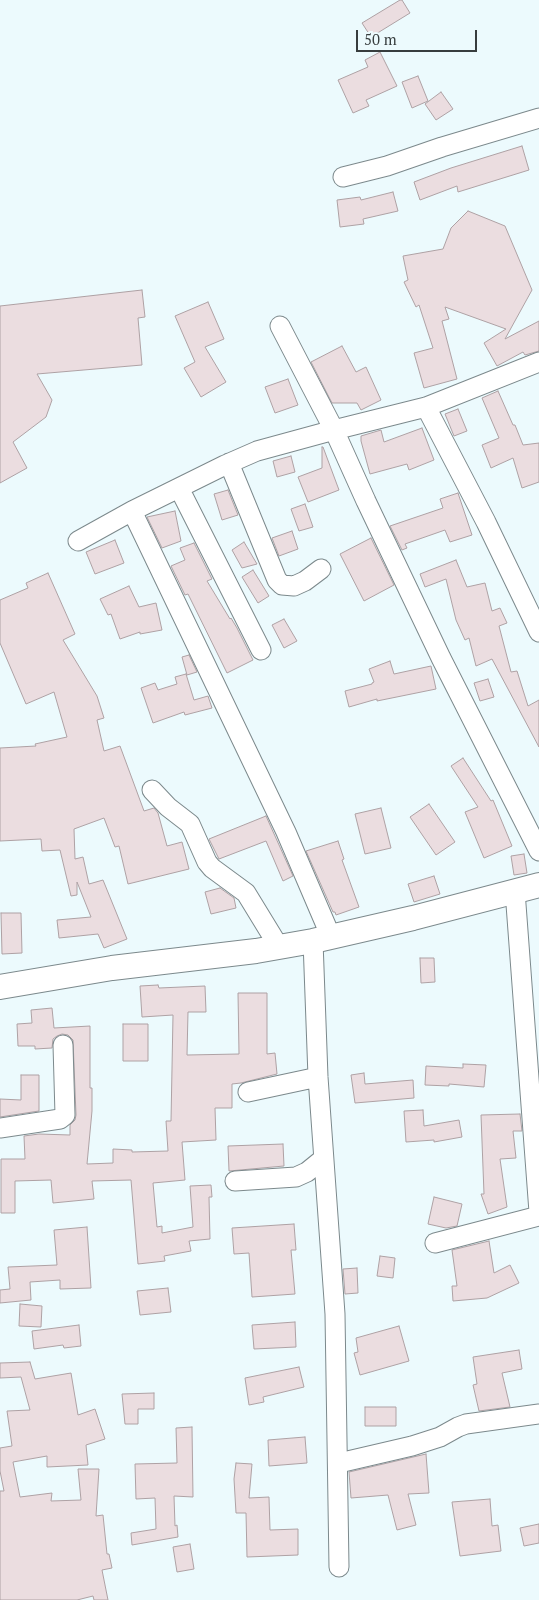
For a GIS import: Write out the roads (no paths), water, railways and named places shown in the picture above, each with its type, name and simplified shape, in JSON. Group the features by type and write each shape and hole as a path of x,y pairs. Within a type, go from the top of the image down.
{"street":[{"path":"344,177 387,166 442,147 539,118"},
{"path":"280,326 334,430 441,658 539,851"},
{"path":"78,541 132,511 229,463 257,452 426,407 539,362"},
{"path":"426,407 486,522 539,632"},
{"path":"229,463 277,580 282,585 294,586 305,582 322,569"},
{"path":"179,488 261,650"},
{"path":"132,511 286,832 322,939 318,1077 335,1314 339,1463 339,1567"},
{"path":"152,790 168,807 190,824 207,862 212,868 246,893 280,947"},
{"path":"0,987 112,968 280,947 412,918 539,885"},
{"path":"435,1242 539,1214 533,1037 515,891"},
{"path":"0,1128 60,1119 66,1115 62,1044"},
{"path":"248,1092 318,1077"},
{"path":"235,1181 296,1178 323,1159"},
{"path":"339,1463 412,1446 440,1437 466,1424 539,1414"}]}
